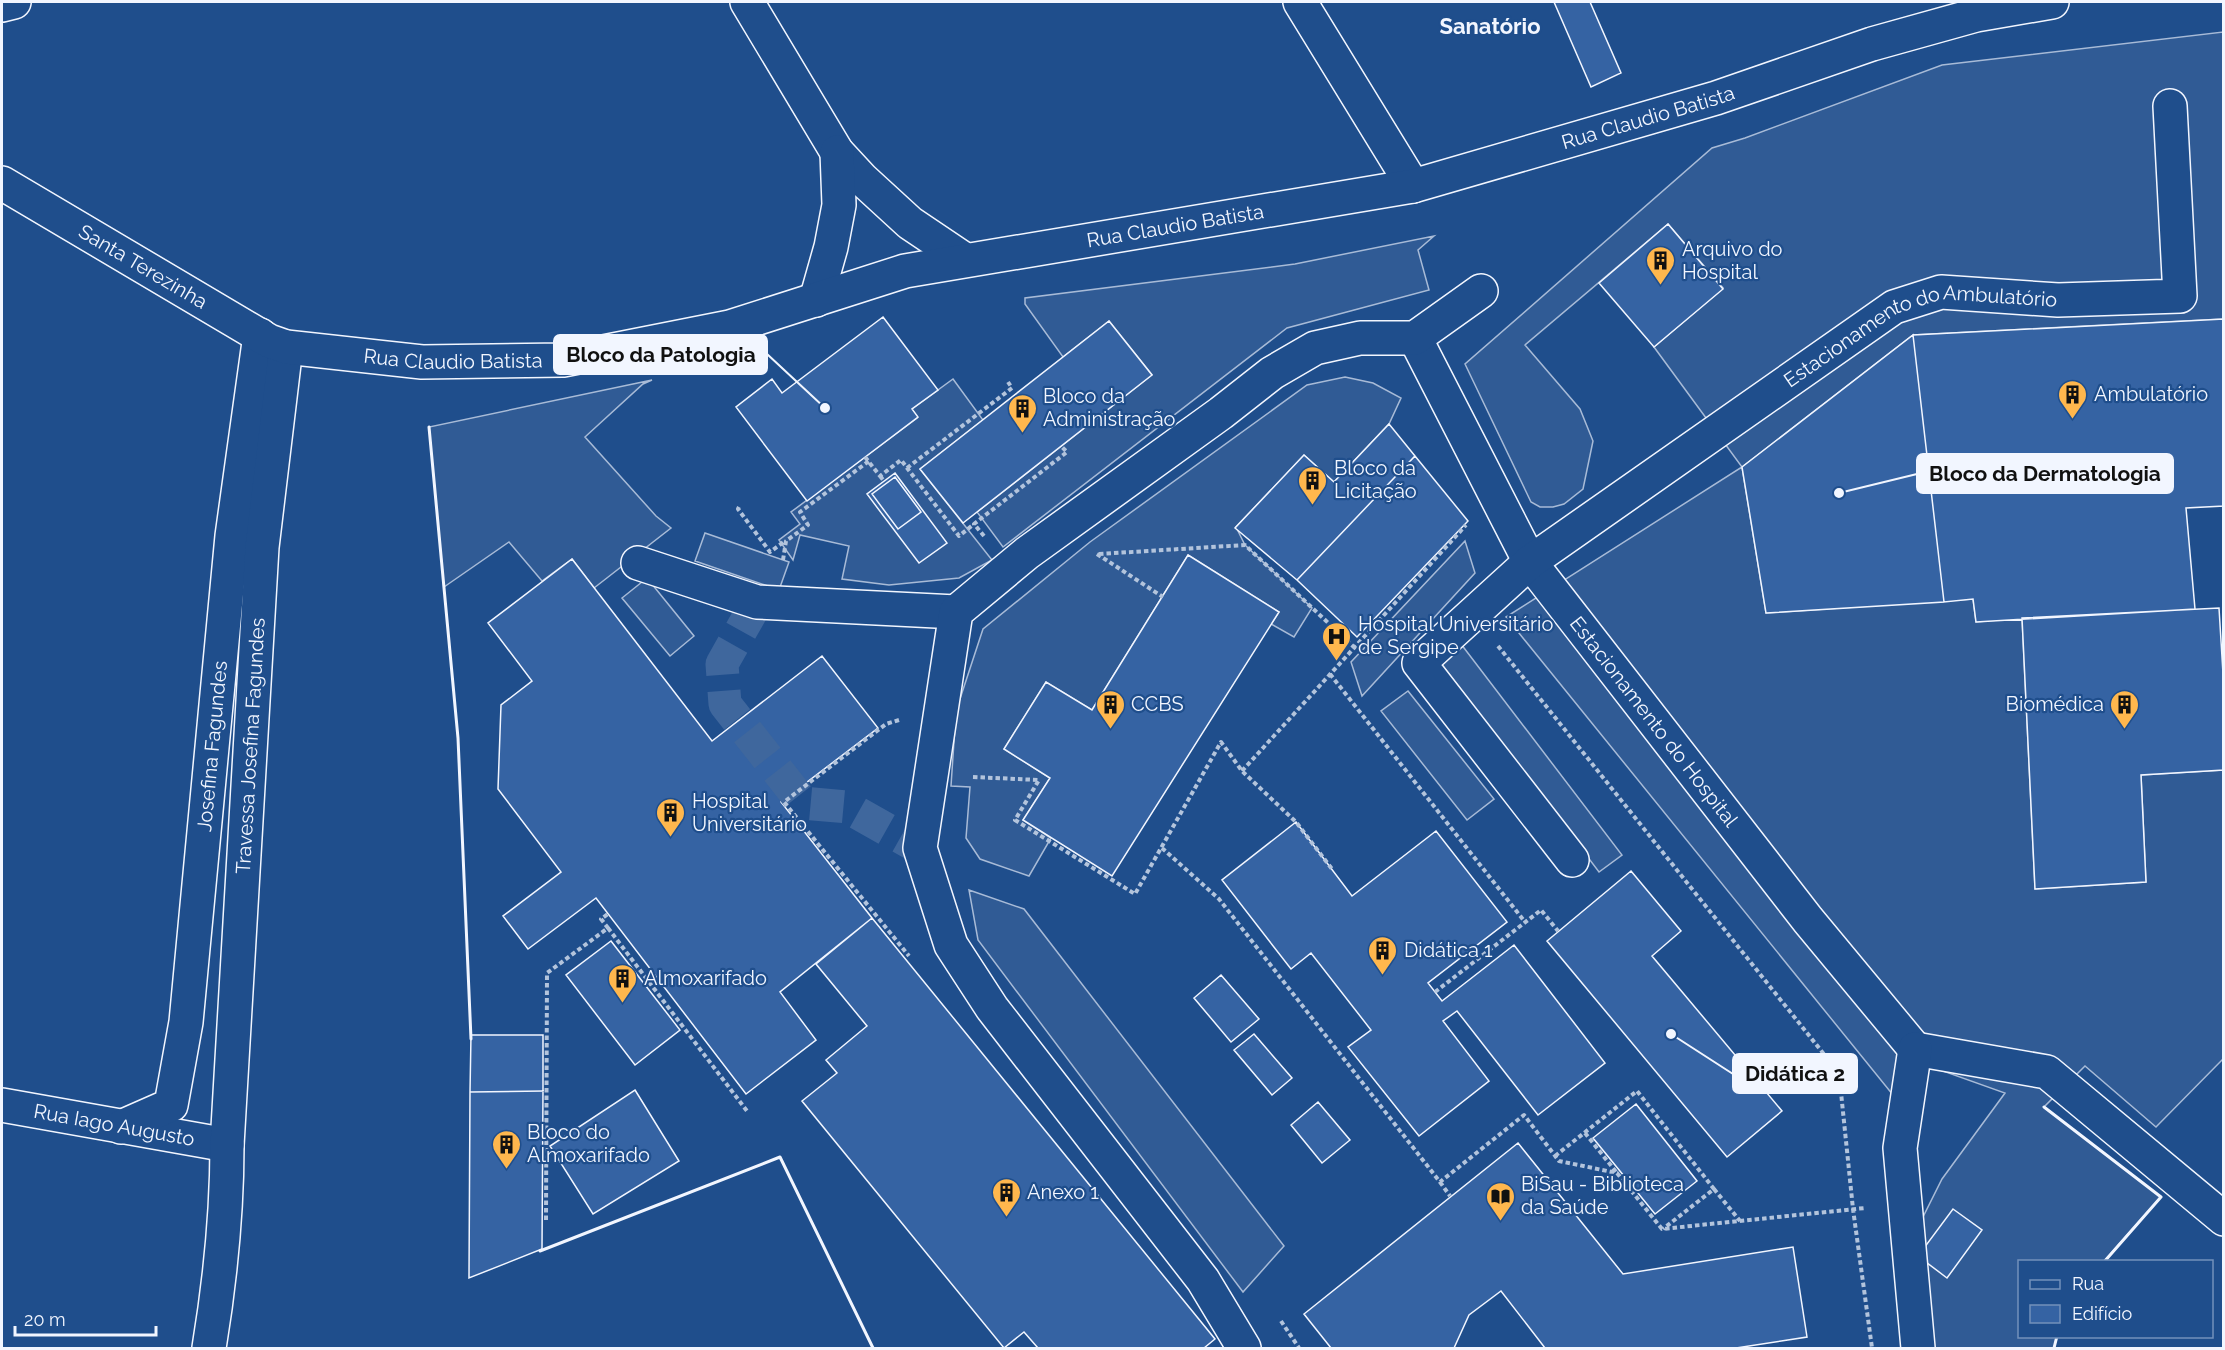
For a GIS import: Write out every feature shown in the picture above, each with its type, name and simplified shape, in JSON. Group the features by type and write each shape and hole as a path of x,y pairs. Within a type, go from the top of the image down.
{"street":[{"path":"2,5 14,2"},
{"path":"747,2 837,152 862,179 910,223 965,260"},
{"path":"1300,2 1413,186"},
{"name":"Rua Claudio Batista","path":"273,341 422,362 563,360 730,327 905,271 1413,186 1716,98 1872,44 1976,15 2052,2"},
{"name":"Estacionamento do Ambulatório","path":"1530,562 1894,307 1941,292 2058,300 2180,296 2170,106"},
{"path":"816,300 831,247 839,205 837,152"},
{"name":"Santa Terezinha","path":"2,183 273,341"},
{"path":"1244,1348 1203,1280 992,1008 951,945 920,848 956,612 1074,518 1221,413 1272,373 1315,348 1360,338 1415,338 1481,291"},
{"name":"Estacionamento do Hospital","path":"1415,338 1530,562 1808,920 1915,1049"},
{"name":"Josefina Fagundes","path":"121,1127 171,1106 183,1043 212,763 232,536 273,341"},
{"name":"Travessa Josefina Fagundes","path":"209,1348 219,1278 227,1190 227,1145 273,341"},
{"path":"1530,562 1419,663 1572,860"},
{"path":"638,563 757,602 956,612"},
{"path":"1918,1348 1900,1148 1915,1049 2047,1072 2223,1219"},
{"name":"Rua Iago Augusto","path":"2,1105 227,1145"}],"path":[{"path":"907,468 1012,388 1008,381"},
{"path":"880,476 901,460 959,536 1067,452 1061,446"},
{"path":"739,507 738,509 770,552 808,525 800,512 867,459 884,481"},
{"path":"1074,518 1097,554 1163,597"},
{"path":"1242,771 1469,522"},
{"path":"974,524 1010,567"},
{"path":"783,560 786,541"},
{"path":"1097,554 1245,545 1355,648"},
{"path":"1494,641 1839,1073 1853,1209 1872,1348"},
{"path":"1330,674 1526,922"},
{"path":"795,793 886,724 901,720 908,721"},
{"path":"931,776 1039,780 1015,820 1135,894 1221,742 1242,771 1296,822 1332,869"},
{"path":"1162,848 1219,899 1450,1196"},
{"path":"1435,992 1540,910 1557,931"},
{"path":"608,914 602,919 608,928 747,1111"},
{"path":"546,1220 547,973 608,928"},
{"path":"1555,1156 1637,1091 1740,1221"},
{"path":"1440,1182 1524,1115 1559,1161 1617,1173"},
{"path":"1585,1133 1662,1229"},
{"path":"1662,1229 1714,1189"},
{"path":"1662,1229 1905,1204"},
{"path":"1281,1321 1299,1348"}],"shaded area":[{"path":"2223,32 2223,319 1913,335 1742,467 1654,347 1723,288 1668,224 1525,345 1580,409 1593,441 1583,489 1564,504 1540,507 1531,502 1465,364 1712,148 1942,65"},
{"path":"1434,236 1418,250 1429,290 1287,328 1003,547 977,512 1152,375 1109,321 1063,357 1025,304 1025,298 1295,264"},
{"path":"1345,377 1373,383 1401,398 1389,424 1334,482 1304,455 1236,527 1245,545 1312,608 1294,637 1271,624 1279,612 1188,555 1092,710 1046,682 1004,749 1050,778 1023,820 1051,838 1029,876 980,859 966,838 970,787 951,786 956,711 983,629 1090,542 1307,385"},
{"path":"953,379 983,420 920,469 992,560 959,578 889,585 842,579 849,546 800,535 793,560 779,540 800,524 791,512 917,418 912,409"},
{"path":"652,380 643,384 585,437 656,516 671,528 594,588 572,559 542,581 509,542 444,587 429,427"},
{"path":"1742,467 1766,613 1973,599 1976,622 2022,618 2035,889 2146,882 2141,775 2223,770 2223,1059 2156,1127 2085,1066 2044,1107 2161,1197 2105,1260 2018,1260 2018,1338 2057,1338 2054,1348 1925,1348 1915,1233 1942,1179 2005,1093 1932,1067 1893,1095 1506,617"},
{"path":"705,533 789,562 779,590 695,561"},
{"path":"1465,541 1475,573 1362,696 1351,662"},
{"path":"647,578 694,636 670,656 622,598"},
{"path":"1461,644 1622,855 1599,872 1439,661"},
{"path":"1408,691 1494,799 1467,820 1381,711"},
{"path":"969,890 1024,909 1284,1246 1243,1292 978,940"}],"building":[{"path":"1554,2 1590,2 1621,73 1591,87"},
{"name":"Arquivo do Hospital","path":"1668,224 1723,289 1654,347 1599,283"},
{"path":"883,317 938,390 912,409 918,417 807,501 736,407 772,379 782,393"},
{"name":"Ambulatório","path":"2224,319 2224,506 2186,508 2195,609 1976,622 1973,599 1944,602 1913,335"},
{"name":"Bloco da Administração","path":"1109,321 1152,375 963,523 920,469"},
{"path":"1913,335 1944,602 1766,613 1742,467"},
{"name":"Bloco da Licitação","path":"1389,424 1415,456 1297,580 1235,528 1304,455 1334,482"},
{"path":"1415,456 1468,521 1357,637 1297,580"},
{"path":"895,473 947,543 919,563 867,494"},
{"path":"895,477 921,512 898,529 872,494"},
{"name":"CCBS","path":"1188,555 1279,612 1112,876 1023,820 1050,778 1004,749 1046,682 1092,710"},
{"name":"Hospital Universitário","path":"572,559 712,741 822,656 878,728 781,802 872,918 780,992 816,1040 746,1094 596,898 528,949 503,916 561,872 498,789 501,705 532,681 488,623"},
{"name":"Biomédica","path":"2219,608 2224,690 2224,770 2141,775 2146,882 2035,889 2022,618"},
{"name":"Didática 1","path":"1296,822 1352,896 1436,831 1507,922 1428,983 1442,1001 1514,945 1605,1063 1538,1115 1457,1011 1443,1021 1489,1081 1419,1136 1348,1047 1371,1030 1311,953 1291,969 1222,880"},
{"path":"1631,871 1681,931 1652,956 1782,1111 1727,1157 1547,941"},
{"name":"Anexo 1","path":"872,918 1215,1339 1204,1348 1038,1348 1024,1332 1004,1348 802,1101 837,1073 826,1060 867,1026 816,964"},
{"name":"Almoxarifado","path":"611,941 680,1030 635,1065 566,975"},
{"path":"1221,975 1259,1019 1231,1042 1194,998"},
{"path":"1254,1034 1292,1078 1272,1095 1234,1050"},
{"path":"471,1035 543,1035 543,1091 470,1092"},
{"path":"635,1090 679,1161 593,1214 550,1146"},
{"name":"Bloco do Almoxarifado","path":"543,1091 542,1249 469,1278 470,1092"},
{"path":"1318,1102 1350,1140 1322,1163 1291,1125"},
{"path":"1636,1104 1697,1181 1655,1214 1593,1138"},
{"name":"BiSau - Biblioteca da Saúde","path":"1518,1143 1623,1274 1793,1247 1807,1337 1736,1348 1545,1348 1501,1291 1469,1315 1454,1348 1331,1348 1304,1314"},
{"path":"1953,1209 1982,1230 1947,1278 1918,1256"}],"tunnel":[{"path":"757,602 722,664 725,704 803,803 847,807 920,848"}],"wall":[{"path":"429,427 458,738 471,1039"},
{"path":"2044,1107 2161,1197 2106,1260"},
{"path":"540,1251 780,1157 873,1348"},
{"path":"2054,1348 2056,1338"}],"place":[{"name":"Arquivo do Hospital","path":"1661,286"},
{"name":"Bloco da Patologia","path":"825,408"},
{"name":"Ambulatório","path":"2073,420"},
{"name":"Bloco da Administração","path":"1022,434"},
{"name":"Bloco da Dermatologia","path":"1839,493"},
{"name":"Bloco da Licitação","path":"1313,506"},
{"name":"Hospital Universitário de Sergipe","path":"1337,662"},
{"name":"CCBS","path":"1110,730"},
{"name":"Biomédica","path":"2125,730"},
{"name":"Hospital Universitário","path":"671,838"},
{"name":"Didática 1","path":"1383,976"},
{"name":"Almoxarifado","path":"623,1004"},
{"name":"Didática 2","path":"1671,1034"},
{"name":"Bloco do Almoxarifado","path":"506,1170"},
{"name":"Anexo 1","path":"1006,1218"},
{"name":"BiSau - Biblioteca da Saúde","path":"1500,1222"}],"district":[{"name":"Sanatório","path":"1490,26"}]}
